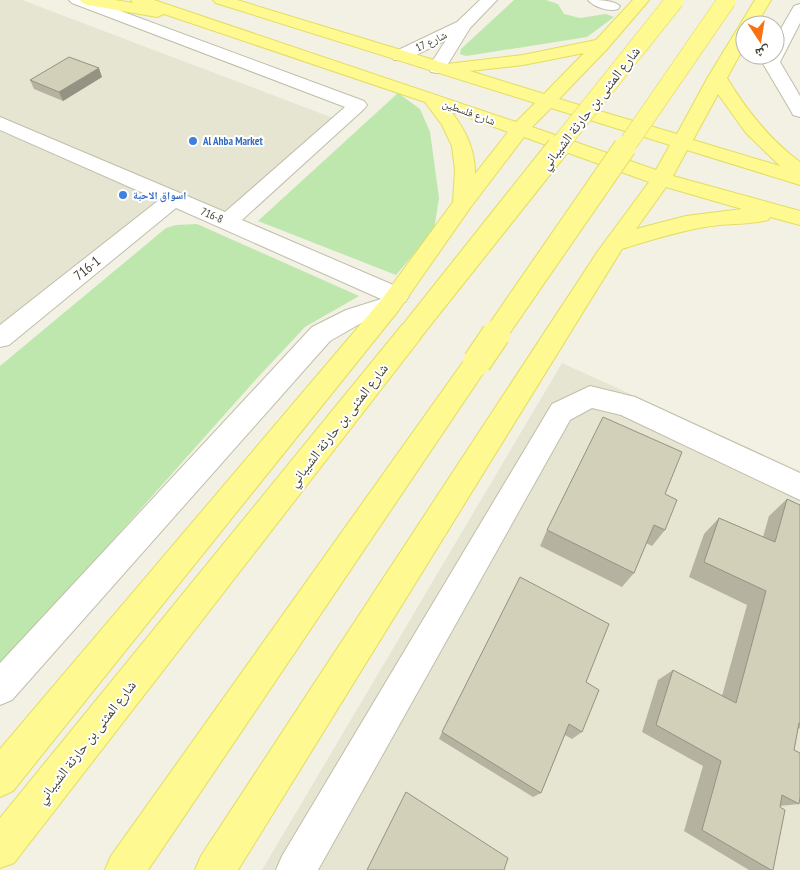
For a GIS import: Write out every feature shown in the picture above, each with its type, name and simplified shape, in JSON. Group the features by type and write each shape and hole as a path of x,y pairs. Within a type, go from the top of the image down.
{"main road":[{"path":"88,0 186,16"},
{"name":"شارع فلسطين","path":"139,0 431,98 661,179 800,219"},
{"path":"221,0 800,179"},
{"path":"0,778 393,300 463,203 520,129 602,44 641,0"},
{"name":"شارع المثنى بن حارثة الشيباني","path":"0,849 675,0"},
{"path":"125,870 727,0"},
{"path":"754,15 763,0"},
{"path":"439,68 523,60 602,44"},
{"path":"215,870 615,244 661,179 735,47"},
{"path":"717,77 734,107 752,131 774,152 800,171"},
{"path":"431,98 458,133 463,148 466,166 463,203"},
{"path":"615,244 703,219 738,215 771,215 800,219"}],"street":[{"path":"77,0 358,105 227,222"},
{"name":"شارع 17","path":"439,68 463,25 489,0"},
{"path":"596,0 612,6"},
{"path":"785,43 795,31 800,9"},
{"name":"شارع 17","path":"400,56 463,25"},
{"path":"773,65 800,111"},
{"name":"716-8","path":"0,123 227,222 393,300"},
{"name":"716-1","path":"0,338 174,199"},
{"path":"0,688 322,334 342,320 393,300"},
{"path":"296,870 561,412 590,398 626,405 800,487"}],"shaded area":[{"path":"0,0 22,0 341,121 227,222 173,199 0,339"},
{"path":"562,363 800,471 800,870 262,870"}],"green space":[{"path":"514,0 546,0 558,4 564,14 580,18 606,14 614,17 587,37 466,56 460,54 461,49"},
{"path":"398,93 420,109 430,132 439,198 434,230 396,275 258,221"},
{"path":"197,224 359,296 305,327 259,376 0,667 0,366 166,228 176,225"}],"building":[{"path":"69,57 99,68 59,92 30,80"},
{"path":"603,417 682,452 665,494 677,500 665,530 654,525 634,573 547,530"},
{"path":"787,499 800,505 800,724 794,750 800,753 800,797 799,804 782,795 780,807 785,810 773,870 771,870 702,830 721,761 656,725 673,670 736,703 766,591 704,562 719,518 775,542"},
{"path":"520,577 609,624 586,682 599,690 582,732 569,724 541,793 442,732"},
{"path":"406,792 508,858 504,870 367,870"}],"place":[{"name":"Al Ahba Market","path":"193,141"},
{"name":"اسواق الاحبة","path":"123,195"}]}
